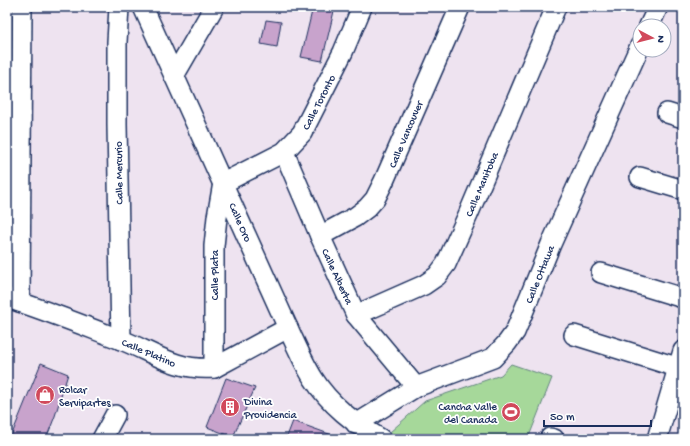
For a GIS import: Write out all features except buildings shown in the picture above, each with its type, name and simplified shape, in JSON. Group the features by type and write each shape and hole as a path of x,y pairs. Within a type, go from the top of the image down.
{"street":[{"path":"13,300 22,7"},
{"name":"Calle Mercurio","path":"119,7 117,42 117,125 121,340"},
{"name":"Calle Oro","path":"143,7 288,328 313,377 331,402 356,424 381,439"},
{"path":"174,76 214,7"},
{"name":"Calle Toronto","path":"223,183 284,152 302,133 343,52 362,7"},
{"name":"Calle Vancouver","path":"320,236 355,217 375,199 460,7"},
{"name":"Calle Manitoba","path":"356,315 424,285 437,276 446,264 556,7"},
{"path":"653,18 658,7"},
{"name":"Calle Ottawa","path":"356,424 416,387 493,358 514,332 551,244 635,58"},
{"name":"Calle Alberta","path":"284,152 356,315 416,387"},
{"path":"640,177 683,190"},
{"name":"Calle Plata","path":"214,368 214,246 223,183"},
{"path":"601,273 683,298"},
{"name":"Calle Platino","path":"13,300 121,340 165,361 184,367 203,369 214,368 288,328"},
{"path":"574,335 681,362 657,439"},
{"path":"102,439 115,415"}],"green space":[{"path":"7,7 16,7 13,285 7,283"},
{"path":"511,364 552,378 528,439 401,439 390,432 425,401 501,375"}],"place":[{"name":"Rolcar Servipartes","path":"45,395"},
{"name":"Divina Providencia","path":"230,407"},
{"name":"Cancha Valle del Canada","path":"511,412"}]}
